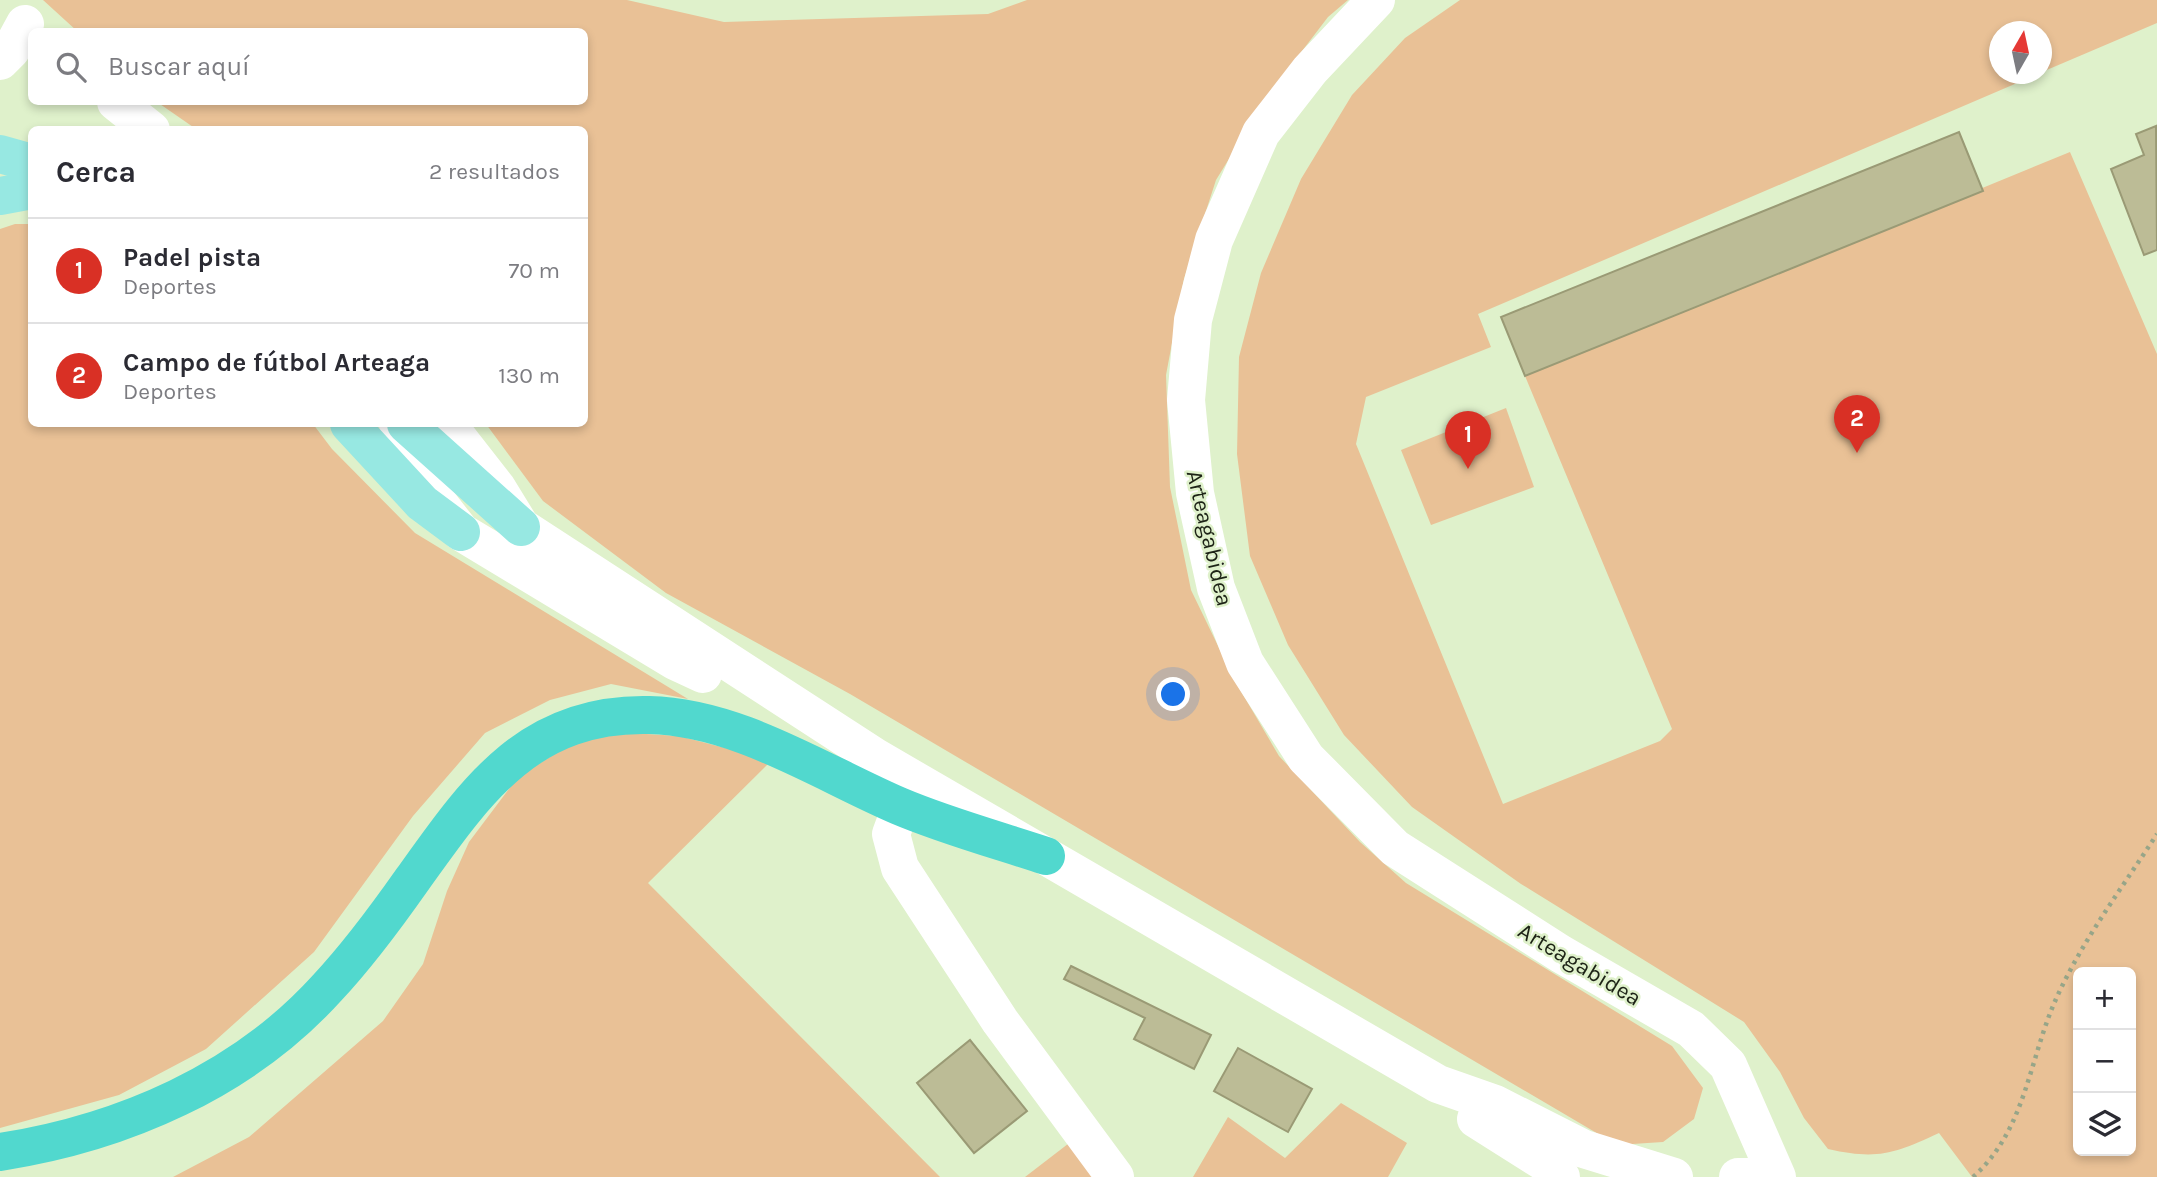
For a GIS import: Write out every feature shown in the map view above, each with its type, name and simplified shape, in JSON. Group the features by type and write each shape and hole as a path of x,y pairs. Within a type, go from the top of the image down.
{"highway":[{"path":"0,1152 87,1134 160,1107 249,1057 326,989 398,901 479,789 523,750 571,726 607,716 651,715 699,723 762,744 901,807 1046,856"}],"main road":[{"path":"0,154 28,162"},
{"path":"0,196 28,191"},
{"path":"352,427 422,503 461,532"},
{"path":"409,427 521,527"}],"street":[{"name":"Arteagabidea","path":"1376,0 1310,70 1261,133 1214,240 1193,320 1186,400 1195,493 1216,588 1245,663 1306,758 1395,848 1562,954 1691,1029 1728,1065 1777,1177"},
{"path":"0,61 11,50 25,19"},
{"path":"120,105 146,126"},
{"path":"399,427 433,496 461,532 675,661 875,757"},
{"path":"449,427 497,488 521,527 875,757 1438,1084 1495,1104 1584,1149 1674,1177"},
{"path":"901,807 891,834 900,868 1000,1021 1115,1177"},
{"path":"1438,1084 1480,1122 1549,1164 1562,1177"},
{"path":"1738,1177 1769,1177"}],"path":[{"path":"1973,1177 2004,1140 2023,1098 2055,1000 2077,957 2157,834"}],"shaded area":[{"path":"43,0 627,0 724,22 988,14 1027,0 1348,0 1328,17 1267,97 1216,180 1184,279 1166,375 1170,487 1191,590 1235,681 1279,756 1360,842 1406,883 1672,1046 1703,1088 1694,1119 1663,1142 1617,1145 850,694 666,593 543,501 488,427 588,427 588,126 192,126 161,105 588,105 588,28 74,28"},
{"path":"1460,0 2157,0 2157,23 2052,68 2052,21 1989,21 1989,84 2015,84 1478,314 1491,347 1366,397 1356,444 1503,804 1660,741 1672,729 1525,376 2070,152 2157,354 2157,1177 1972,1177 1939,1133 1910,1146 1885,1153 1860,1154 1828,1149 1804,1118 1780,1072 1744,1022 1521,884 1412,807 1344,735 1288,645 1250,556 1237,454 1239,357 1261,273 1301,179 1352,95 1405,38"},
{"path":"15,224 28,224 28,427 315,427 332,449 415,533 688,699 611,684 550,700 485,733 413,816 314,952 206,1049 119,1095 0,1128 0,229"},
{"path":"1506,408 1534,487 1431,525 1401,450"},
{"path":"614,732 679,736 772,760 648,883 940,1177 173,1177 249,1137 383,1021 423,964 447,891 469,842 518,777 564,748"},
{"path":"1341,1103 1407,1143 1388,1177 1193,1177 1228,1117 1285,1158"},
{"path":"1090,1127 1127,1177 1025,1177"}],"building":[{"path":"2156,126 2157,250 2144,255 2111,169 2144,155 2136,134"},
{"path":"1959,132 1983,191 1525,376 1501,317"},
{"path":"1071,966 1211,1035 1194,1069 1134,1039 1145,1018 1064,979"},
{"path":"970,1040 1027,1111 974,1153 917,1083"},
{"path":"1238,1048 1312,1089 1288,1132 1214,1091"}],"place":[{"name":"Campo de fútbol Arteaga","path":"1857,453"},
{"name":"Padel pista","path":"1468,469"}]}
